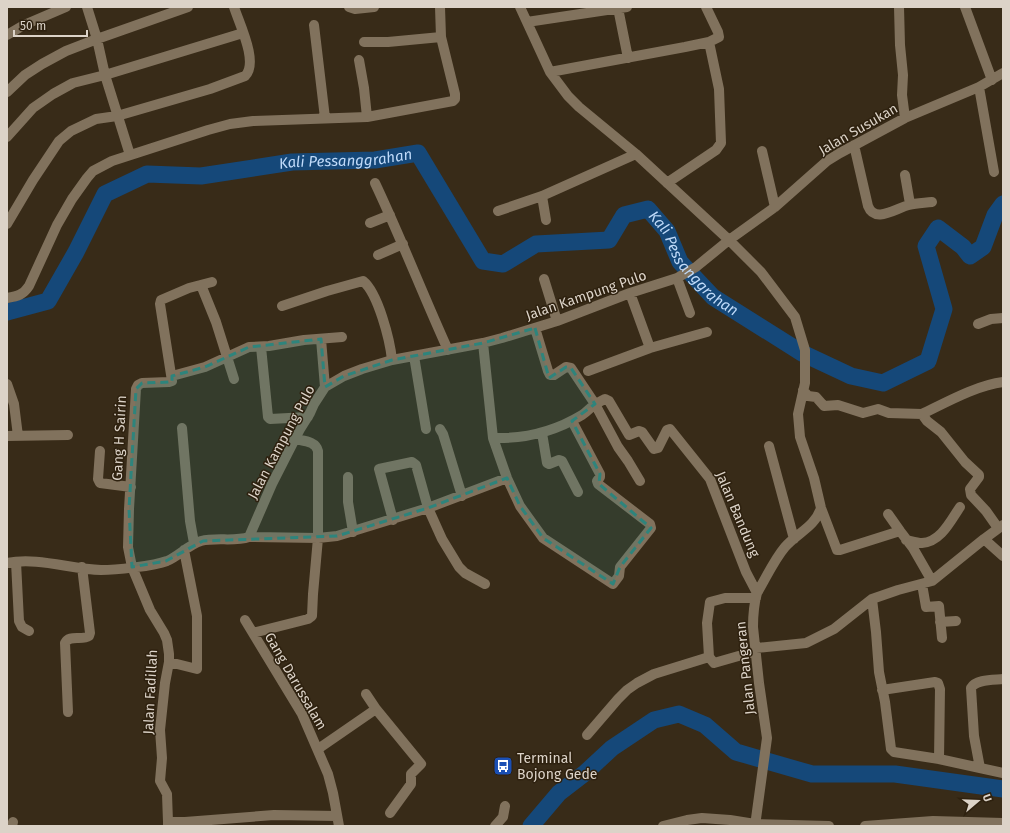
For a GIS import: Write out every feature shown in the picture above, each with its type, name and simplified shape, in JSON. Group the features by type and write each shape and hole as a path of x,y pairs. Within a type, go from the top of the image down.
{"street":[{"path":"7,35 45,11 66,7"},
{"path":"87,7 97,39 105,75 130,155"},
{"path":"7,92 25,75 66,51 188,7"},
{"path":"7,224 33,180 59,142 71,131 96,119 117,116 210,89 245,76 249,72 250,65 248,45 234,7"},
{"path":"349,7 355,9 374,7"},
{"path":"7,298 18,296 25,292 30,286 57,225 72,199 93,171 101,167 130,155 230,124 253,121 367,116 448,103 455,99 441,38 440,7"},
{"path":"520,7 550,72 568,96 579,107 636,154 730,240 761,272 795,317 804,350 804,386 798,414 800,437 814,478 821,508 838,551 900,531"},
{"path":"550,72 709,42 716,39 719,35 706,7"},
{"path":"899,7 900,45 903,75 902,95 905,118"},
{"path":"965,7 992,80"},
{"path":"528,22 622,8 628,58"},
{"path":"314,25 326,118"},
{"path":"7,137 34,108 53,94 73,83 105,75 243,33"},
{"path":"364,42 388,42 441,38"},
{"path":"667,183 716,150 721,143 719,89 709,42"},
{"path":"359,60 367,116"},
{"name":"Jalan Susukan","path":"680,277 696,267 775,207 827,161 905,118 979,87 1003,73"},
{"path":"979,87 994,172"},
{"path":"854,145 870,211 874,214 880,215 910,204 932,202"},
{"path":"762,151 775,207"},
{"path":"498,211 542,196 636,154"},
{"path":"905,175 910,204"},
{"path":"375,183 403,244 435,323 448,350"},
{"path":"542,196 546,220"},
{"path":"370,224 390,215"},
{"path":"378,255 403,244"},
{"path":"680,277 690,313"},
{"name":"Jalan Kampung Pulo","path":"250,538 272,484 314,404 325,387 344,376 392,360 483,343 557,322 630,293 680,277"},
{"path":"544,279 557,322"},
{"path":"282,306 363,281 369,286 375,298 388,335 392,360"},
{"path":"212,282 189,288 161,300 160,304 172,376 205,367 249,347 261,347 342,337"},
{"path":"201,285 216,322 234,379"},
{"path":"630,293 650,348"},
{"path":"978,324 991,319 1003,318"},
{"path":"536,328 550,375 554,375 566,367 571,368 595,404 618,447 640,481"},
{"path":"588,371 650,348 706,332"},
{"path":"321,339 325,387"},
{"path":"483,343 492,438 507,478 520,506 543,538 613,584 618,576 620,567 651,528 650,524 598,484 600,474 572,421"},
{"path":"261,347 268,417 270,419 308,417"},
{"path":"414,356 426,428"},
{"name":"Gang H Sairin","path":"132,567 128,547 136,389 138,385 142,383 170,382 172,380 172,376"},
{"path":"804,386 808,396 816,397 824,406 838,405 860,413 867,413 878,409 889,413 922,414 966,393 992,384 1003,382"},
{"path":"7,384 14,404 18,436"},
{"name":"Jalan Bandung","path":"595,404 607,400 629,435 641,431 654,449 658,448 667,430 671,430 710,478 746,572 757,595"},
{"path":"492,438 512,438 542,433 572,421 584,414 595,404"},
{"path":"757,595 725,598 710,602 708,605 707,623 709,657 714,664 756,650 806,643 834,629 872,600 898,590 932,581 1000,526 971,495 970,489 979,475 965,462 941,432 927,421 922,414"},
{"path":"182,428 190,521 194,543"},
{"path":"440,429 443,434 462,496"},
{"path":"542,433 547,463 548,464 559,460 562,461 578,492"},
{"path":"7,436 68,435"},
{"path":"253,633 308,619 312,616 318,538 317,447 314,444 295,440"},
{"path":"769,446 794,539"},
{"path":"100,451 98,479 100,483 131,487"},
{"path":"394,520 379,471 381,468 414,462 428,508 442,539 459,567 485,584"},
{"path":"348,477 348,502 353,532"},
{"path":"29,631 22,627 19,621 11,562 82,567 101,570 132,567 166,561 194,543 213,539 241,540 250,538 318,538 337,536 394,520 507,478"},
{"path":"906,540 922,543 932,540 941,533 960,507"},
{"name":"Jalan Pangeran","path":"755,825 760,779 767,738 759,683 753,618 757,595 786,546 809,527 817,517 821,508"},
{"path":"888,514 913,548 932,581"},
{"path":"984,539 1003,556"},
{"path":"169,662 197,669 197,616 184,550"},
{"path":"68,712 65,643 70,638 86,638 90,633 82,567"},
{"name":"Jalan Fadillah","path":"132,567 150,610 167,640 169,662 160,722 162,758 160,779 167,794 168,824"},
{"path":"922,584 926,607 939,606 942,638"},
{"path":"872,600 879,672 891,749 894,752 939,759 1003,773"},
{"name":"Gang Darussalam","path":"245,620 302,714 328,774 338,821"},
{"path":"940,622 956,621"},
{"path":"587,735 618,699 637,683 654,674 709,657"},
{"path":"980,768 974,736 971,688 977,682 1003,679"},
{"path":"882,690 938,682 940,689 939,759"},
{"path":"366,694 376,709 421,764 411,774 411,784 390,813"},
{"path":"318,749 376,709"},
{"path":"495,826 503,817 505,806"},
{"path":"168,824 274,816 338,821"},
{"path":"663,826 702,818 730,820 755,825 829,826"},
{"path":"865,826 933,821 1003,823"}],"highlighted area":[{"path":"535,328 549,378 566,367 571,368 595,404 572,421 600,474 599,484 651,528 620,567 613,584 543,538 520,506 507,478 428,508 337,536 203,541 166,561 132,567 129,509 136,389 142,383 172,382 172,376 205,367 249,347 321,339 325,387 344,376 392,360 483,343"}],"waterway":[{"name":"Kali Pessanggrahan","path":"7,312 48,301 76,252 105,194 147,174 201,176 292,162 375,160 418,153 483,261 503,264 536,244 609,240 624,215 648,209 667,231 680,262 713,297 802,353 851,376 883,383 928,361 944,309 926,246 938,228 963,247 970,256 983,247 995,215 1003,204"},
{"path":"531,826 559,793 585,773 612,748 654,720 679,714 705,725 736,752 812,774 895,774 1003,789"}],"place":[{"name":"Terminal Bojong Gede","path":"503,766"}]}
